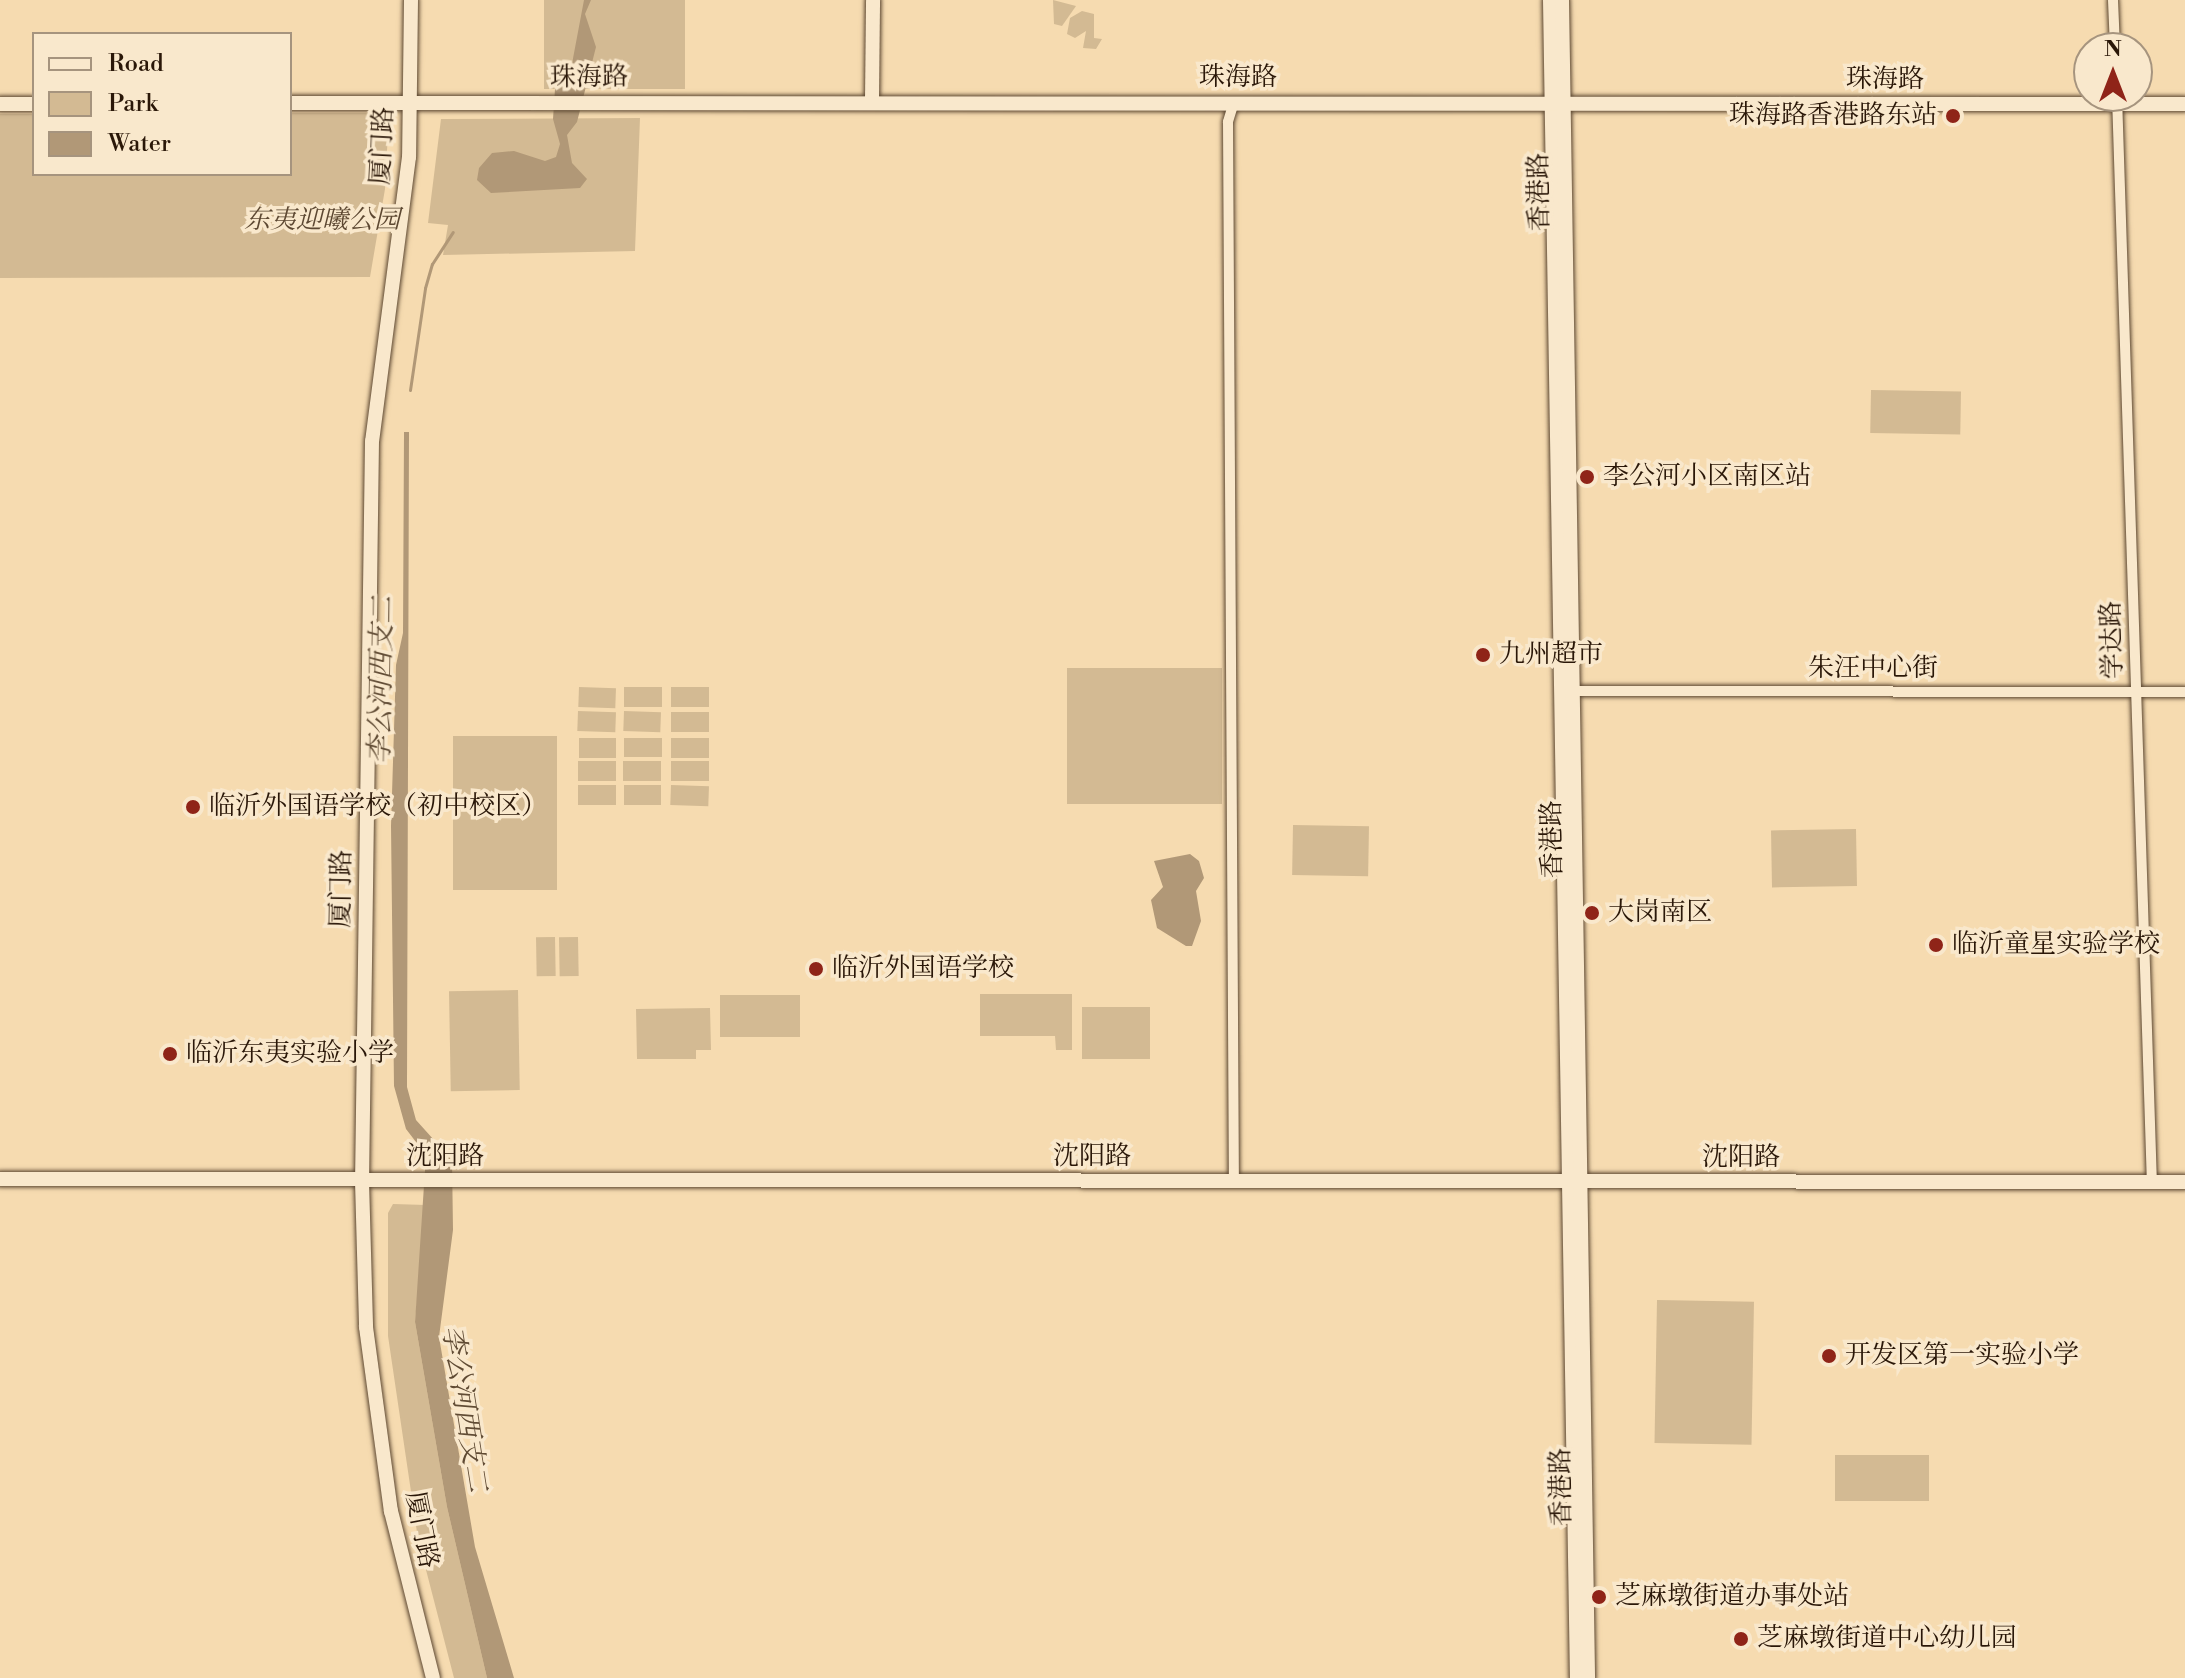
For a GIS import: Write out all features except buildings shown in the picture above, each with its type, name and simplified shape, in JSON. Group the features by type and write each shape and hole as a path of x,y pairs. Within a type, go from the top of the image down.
{"main road":[{"name":"厦门路","path":"411,0 409,157 372,441 362,1181 366,1327 391,1511 433,1678"},
{"path":"872,100 873,0"},
{"name":"香港路","path":"1550,0 1557,104 1588,1678"},
{"name":"香港路","path":"1557,104 1562,0"},
{"name":"珠海路","path":"292,103 872,100 1557,104 2073,100"},
{"name":"珠海路","path":"2153,102 2185,104"},
{"path":"0,104 32,104"},
{"name":"沈阳路","path":"0,1179 2185,1182"},
{"name":"香港路","path":"1576,1182 1577,1678"}],"street":[{"path":"2113,0 2114,32"},
{"path":"1234,102 1228,138 1234,1181"},
{"name":"学达路","path":"2117,112 2152,1183"},
{"name":"朱汪中心街","path":"1569,692 2185,692"}],"green space":[{"path":"544,0 685,0 685,89 544,89"},
{"path":"1053,0 1076,6 1062,26 1054,24"},
{"path":"1082,11 1094,14 1094,38 1102,39 1096,49 1083,48 1086,31 1075,38 1067,34 1070,18"},
{"name":"东夷迎曦公园","path":"292,113 379,113 388,132 385,189 370,277 0,278 0,114 32,114 32,176 292,176"},
{"path":"640,118 635,251 443,255 448,225 428,223 441,119"},
{"path":"1871,390 1961,392 1960,435 1870,433"},
{"path":"1067,668 1222,668 1222,804 1067,804"},
{"path":"579,687 616,688 615,708 578,707"},
{"path":"624,687 662,687 662,707 624,707"},
{"path":"671,687 709,687 709,707 671,707"},
{"path":"578,711 616,712 615,732 577,731"},
{"path":"624,711 661,712 660,732 623,731"},
{"path":"671,712 709,712 709,732 671,732"},
{"path":"453,736 557,736 557,890 453,890"},
{"path":"579,738 616,738 616,758 579,758"},
{"path":"624,738 662,738 662,757 624,757"},
{"path":"671,738 709,738 709,758 671,758"},
{"path":"578,761 616,761 616,781 578,781"},
{"path":"623,761 661,761 661,781 623,781"},
{"path":"671,761 709,761 709,781 671,781"},
{"path":"578,785 616,785 616,805 578,805"},
{"path":"624,785 661,785 661,805 624,805"},
{"path":"671,785 709,786 708,806 670,805"},
{"path":"1293,825 1369,826 1368,876 1292,875"},
{"path":"1856,829 1857,886 1772,887 1771,830"},
{"path":"536,937 555,937 556,976 537,976"},
{"path":"559,937 578,937 579,976 560,976"},
{"path":"518,990 520,1090 451,1091 449,991"},
{"path":"980,994 1072,994 1072,1050 1056,1050 1055,1036 980,1036"},
{"path":"720,995 800,995 800,1037 720,1037"},
{"path":"1082,1007 1150,1007 1150,1059 1082,1059"},
{"path":"710,1008 711,1050 696,1050 696,1059 637,1059 636,1009"},
{"path":"393,1204 426,1205 415,1322 447,1507 487,1678 454,1678 418,1539 388,1336 388,1213"},
{"path":"1657,1300 1754,1302 1751,1445 1655,1443"},
{"path":"1835,1455 1929,1455 1929,1501 1835,1501"}],"water":[{"path":"584,0 591,0 585,14 596,47 577,122 567,135 572,163 587,179 580,188 491,193 477,180 479,168 492,153 514,151 545,161 556,157 560,144 553,119 555,89 571,69"},
{"path":"404,432 409,432 407,1087 416,1120 452,1160 453,1230 439,1337 475,1547 514,1678 487,1678 447,1507 415,1322 426,1155 406,1129 394,1086 391,826 396,665 403,633"},
{"path":"1190,854 1199,861 1204,878 1196,891 1201,921 1192,946 1186,946 1157,928 1151,900 1163,887 1154,861"}],"waterway":[{"name":"李公河西支二","path":"410,390 425,288 432,264 453,232"}],"place":[{"name":"珠海路香港路东站","path":"1953,116"},
{"name":"李公河小区南区站","path":"1587,477"},
{"name":"九州超市","path":"1483,655"},
{"name":"临沂外国语学校（初中校区）","path":"193,807"},
{"name":"大岗南区","path":"1592,913"},
{"name":"临沂童星实验学校","path":"1936,945"},
{"name":"临沂外国语学校","path":"816,969"},
{"name":"临沂东夷实验小学","path":"170,1054"},
{"name":"开发区第一实验小学","path":"1829,1356"},
{"name":"芝麻墩街道办事处站","path":"1599,1597"},
{"name":"芝麻墩街道中心幼儿园","path":"1741,1639"}]}
